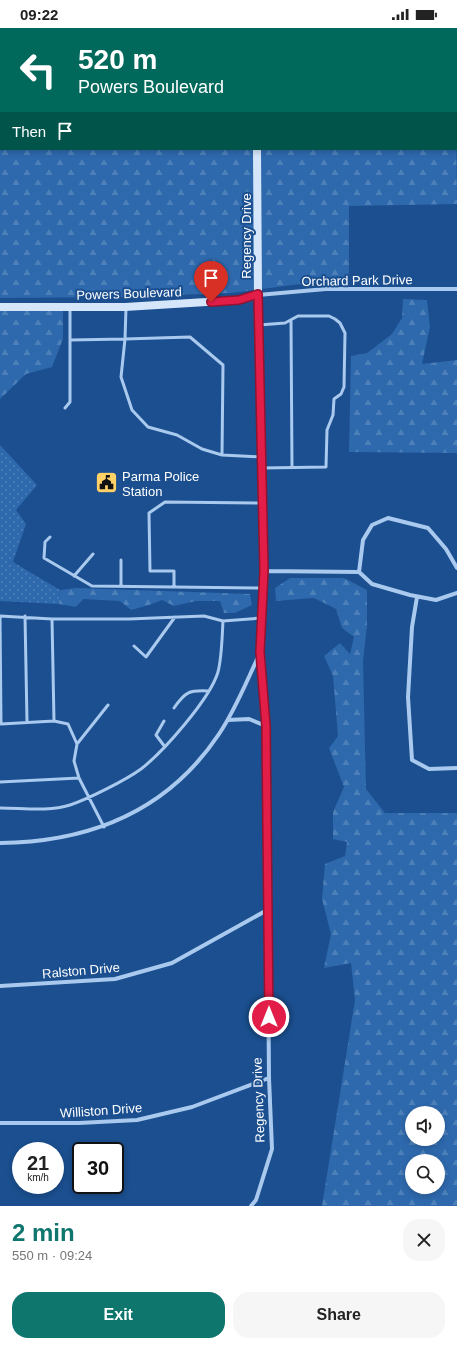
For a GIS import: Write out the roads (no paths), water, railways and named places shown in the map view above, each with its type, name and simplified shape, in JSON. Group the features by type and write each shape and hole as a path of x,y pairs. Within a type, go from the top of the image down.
{"street":[{"name":"Regency Drive","path":"251,1206 256,1200 272,1149 269,1078 269,909 266,726 260,652 264,571 258,294 257,150"},
{"name":"Orchard Park Drive","path":"258,294 326,289 457,288"},
{"name":"Powers Boulevard","path":"0,307 126,306 239,300 258,294"},
{"path":"359,572 363,540 372,525 388,518 428,528 446,549 457,568"},
{"path":"264,571 359,572 372,584 417,596 436,600 457,593"},
{"path":"417,596 412,627 408,697 412,760 420,766 429,769 457,768"},
{"path":"0,843 49,841 104,827 138,810 171,787 203,756 228,720 260,652"},
{"path":"228,720 249,719 266,726"},
{"name":"Ralston Drive","path":"0,986 115,979 172,963 269,909"},
{"name":"Williston Drive","path":"0,1123 79,1123 137,1120 192,1107 269,1078"}],"lane":[{"path":"126,306 125,339 121,365 121,377 132,410 148,427 177,435 202,449 222,455 262,457"},
{"path":"65,408 70,402 70,307"},
{"path":"259,324 285,323 298,316 330,316 340,323 345,333 344,388 341,394 334,399 333,415 327,430 326,467 262,468"},
{"path":"291,320 292,468"},
{"path":"70,340 190,337 223,365 222,455"},
{"path":"174,587 174,571 150,571 149,513 165,502 262,503"},
{"path":"50,537 45,542 44,558 92,586 263,588"},
{"path":"74,576 93,554"},
{"path":"121,560 121,586"},
{"path":"77,744 68,724 54,721 1,724 0,616 25,616 52,619 129,619 204,616 223,621 262,618"},
{"path":"25,616 27,722"},
{"path":"134,646 146,657 175,617"},
{"path":"52,619 54,721"},
{"path":"0,808 43,809 69,805 89,797 140,770 164,747 199,708 218,672 223,621"},
{"path":"174,708 182,696 192,690 208,691"},
{"path":"104,827 79,778 74,761 77,744 108,705"},
{"path":"164,721 156,735 164,747"},
{"path":"0,782 79,778"}],"place":[{"name":"Parma Police Station","path":"107,483"}]}
